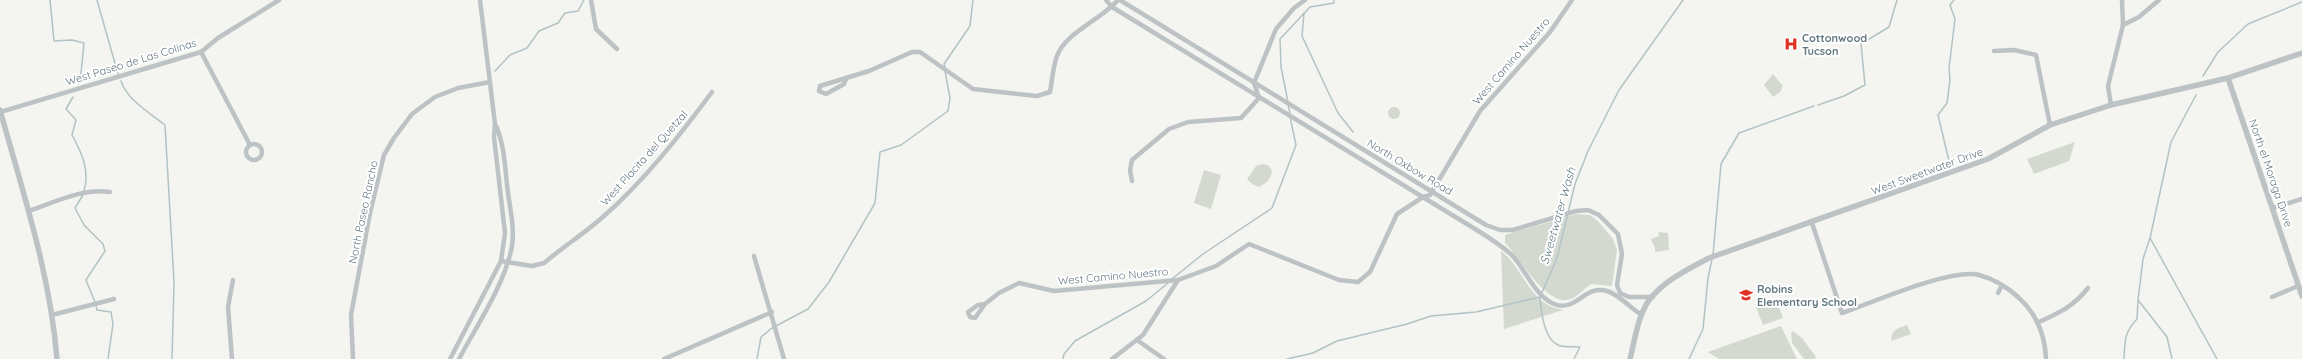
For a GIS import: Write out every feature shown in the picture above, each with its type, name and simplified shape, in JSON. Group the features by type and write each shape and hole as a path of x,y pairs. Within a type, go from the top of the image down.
{"street":[{"name":"West Paseo de Las Colinas","path":"0,111 201,52 218,38 279,0"},
{"path":"450,359 501,261 505,233 494,137 495,124 480,0"},
{"path":"591,0 596,29 617,49"},
{"name":"North Oxbow Road","path":"1106,0 1112,7 1423,197 1503,248 1513,256 1536,289 1553,303 1565,306 1576,303 1586,294 1595,290 1607,291 1619,297 1628,306 1642,315"},
{"path":"846,79 844,84 826,94 819,91 820,86 828,82 846,79 912,52 920,52 973,88 1037,96 1046,95 1050,92 1057,55 1073,35 1112,7 1119,0"},
{"name":"North Oxbow Road","path":"1119,0 1433,191 1486,225 1500,230 1513,230 1576,211 1588,210 1599,215 1618,234 1622,254 1616,285 1620,293 1629,297 1653,297"},
{"path":"1132,181 1130,170 1132,160 1169,129 1188,122 1241,118 1259,98 1254,83 1276,29 1294,8 1305,0"},
{"name":"West Camino Nuestro","path":"985,304 999,293 1019,282 1054,291 1178,280 1216,266 1249,244 1339,280 1358,282 1370,272 1397,214 1423,197 1430,195 1480,111 1550,32 1572,0"},
{"path":"2111,105 2108,86 2122,25 2122,0"},
{"path":"2122,25 2139,17 2159,0"},
{"path":"1994,51 2014,50 2036,55 2050,125"},
{"path":"201,52 250,145"},
{"name":"West Sweetwater Drive","path":"1630,359 1642,315 1653,297 1677,274 1709,258 1988,160 2050,125 2111,105 2228,78 2302,53"},
{"name":"North el Moraga Drive","path":"2228,78 2302,296"},
{"name":"North Paseo Rancho","path":"353,359 351,315 370,213 384,156 394,138 412,114 435,97 458,88 490,82"},
{"name":"West Placita del Quetzal","path":"501,261 532,266 544,263 604,216 630,190 687,126 712,92"},
{"path":"0,111 29,211 43,267 52,316 57,359"},
{"path":"459,359 491,299 507,263 512,245 512,228 501,137 495,124"},
{"path":"29,211 97,190 110,192"},
{"name":"North el Moraga Drive","path":"2272,208 2302,199"},
{"path":"1812,223 1842,313 1944,278 1957,275 1978,275 2002,285 2028,306 2039,322 2046,345 2046,359"},
{"path":"754,256 772,312 784,359"},
{"path":"232,359 228,307 233,280"},
{"name":"West Camino Nuestro","path":"1112,359 1143,335 1178,280"},
{"path":"1998,293 2002,285"},
{"path":"2272,297 2298,286"},
{"path":"2039,322 2065,310 2077,301 2088,288"},
{"path":"52,316 114,299"},
{"path":"664,359 772,312"},
{"path":"1137,340 1164,359"}],"shaded area":[{"path":"1773,74 1783,86 1780,92 1773,97 1764,85"},
{"path":"1392,107 1396,107 1400,113 1396,119 1392,119 1388,115 1388,111"},
{"path":"2075,142 2069,161 2034,174 2027,159"},
{"path":"1262,164 1268,165 1272,170 1271,176 1268,180 1259,187 1252,184 1247,179 1256,166"},
{"path":"1204,170 1221,175 1211,209 1194,203"},
{"path":"1576,214 1590,215 1598,221 1613,239 1617,250 1612,286 1591,284 1574,298 1562,300 1552,296 1534,279 1505,243 1505,235"},
{"path":"1658,232 1668,233 1669,250 1655,252 1651,239 1659,236"},
{"path":"1501,251 1508,257 1534,293 1541,300 1550,306 1563,310 1504,329"},
{"path":"1776,299 1783,318 1763,325 1756,307"},
{"path":"1907,325 1911,334 1891,341 1892,334 1895,330"},
{"path":"1781,326 1797,359 1719,359 1708,352"},
{"path":"1793,331 1802,338 1816,357 1814,359 1804,359 1792,343 1791,333"}],"waterway":[{"path":"50,0 54,41 72,40 84,43 80,83"},
{"path":"97,0 118,74"},
{"path":"495,71 510,55 527,48 539,31 558,23 565,13 578,11 584,0"},
{"path":"945,67 944,64 970,26 973,0"},
{"path":"1288,102 1281,67 1280,39 1310,7 1334,3 1334,0"},
{"name":"Sweetwater Wash","path":"1287,359 1313,353 1337,341 1407,324 1431,316 1476,312 1540,297 1557,258 1575,184 1588,151 1619,90 1683,0"},
{"path":"1818,105 1844,96 1865,85 1861,44 1889,27 1897,0"},
{"path":"1949,161 1938,115 1947,103 1950,80 1949,68 1955,19 1950,5 1954,0"},
{"path":"2203,76 2218,52 2248,24 2302,2"},
{"path":"1304,13 1302,36 1338,113 1353,132"},
{"path":"757,359 761,337 772,328 808,309 829,282 875,203 880,152 901,145 948,111 950,98 945,71"},
{"path":"121,81 128,94 146,111 165,125 174,282 172,359"},
{"path":"2196,95 2171,142 2150,238 2217,359"},
{"path":"73,97 66,109 76,120 72,135 84,162 86,176 84,191"},
{"path":"1288,105 1290,113"},
{"path":"1713,255 1721,164 1739,133 1814,106"},
{"path":"1172,279 1203,254 1272,208 1296,145 1290,117"},
{"path":"83,195 75,208 84,225 103,244 105,251 86,280 95,302"},
{"path":"2150,238 2143,259 2138,300 2167,337 2172,359"},
{"path":"1689,359 1703,329 1708,278 1712,259"},
{"path":"1063,359 1064,354 1075,341 1146,301 1168,283"},
{"path":"1540,297 1544,324 1549,337 1558,345 1580,347 1574,359"},
{"path":"2124,359 2127,333 2137,319 2138,301"},
{"path":"96,306 97,310 111,312 113,324 108,359"}],"place":[{"name":"Cottonwood Tucson","path":"1791,44"},
{"name":"Robins Elementary School","path":"1746,295"}]}
